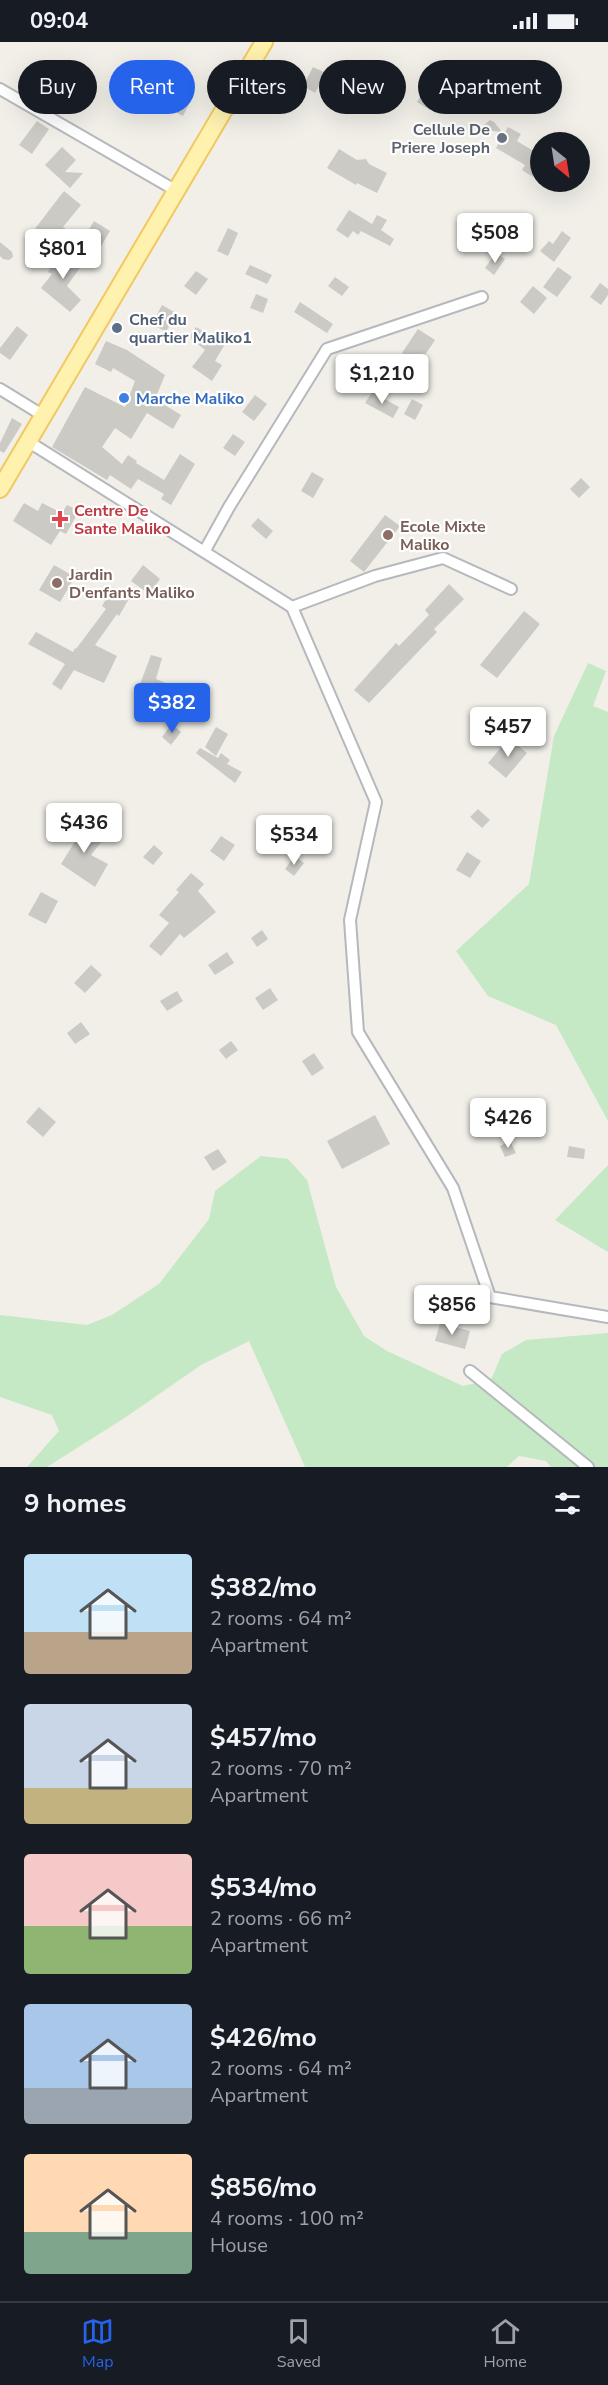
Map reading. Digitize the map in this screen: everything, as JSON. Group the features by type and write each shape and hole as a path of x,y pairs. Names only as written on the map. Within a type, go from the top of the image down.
{"main road":[{"path":"0,489 264,42"}],"street":[{"path":"0,89 175,190"},
{"path":"204,552 229,507 327,349 482,297"},
{"path":"0,389 44,416"},
{"path":"29,442 292,608 376,802 351,920 358,1032 453,1188 489,1297 608,1317"},
{"path":"292,608 375,576 443,558 511,589"},
{"path":"470,1371 588,1467"}],"green space":[{"path":"588,663 606,671 593,706 608,712 608,1121 556,1025 488,996 456,951 529,884 554,736"},
{"path":"261,1156 288,1159 307,1180 336,1287 364,1336 387,1351 463,1386 491,1380 502,1354 526,1340 608,1333 608,1467 551,1467 546,1461 519,1456 507,1467 305,1467 249,1341 201,1365 126,1417 47,1467 27,1467 59,1431 52,1415 0,1397 0,1315 87,1325 112,1315 159,1284 209,1219 215,1191"},
{"path":"608,1165 608,1252 555,1220"}],"building":[{"path":"313,67 319,70 319,86 315,93 307,88 307,78"},
{"path":"490,120 502,132 485,130 484,125"},
{"path":"37,121 49,129 32,154 19,145"},
{"path":"508,127 521,134 517,141 530,149 530,175 522,170 525,165 496,148"},
{"path":"62,147 76,160 65,172 83,173 70,188 45,165"},
{"path":"339,149 357,160 366,159 369,164 387,173 377,193 357,183 356,185 327,168"},
{"path":"64,191 81,205 63,227 67,230 56,245 34,230"},
{"path":"349,210 372,224 377,215 387,220 381,230 394,239 390,246 361,231 358,235 353,231 348,238 336,230"},
{"path":"503,217 514,229 503,238 492,225"},
{"path":"94,221 110,231 100,248 84,238"},
{"path":"228,228 238,233 228,256 217,251"},
{"path":"562,231 571,238 554,262 540,251 549,241 553,244"},
{"path":"0,242 12,252 13,257 9,260 0,256"},
{"path":"60,249 84,262 67,286 81,300 70,312 41,288 52,274 48,272"},
{"path":"496,253 505,259 494,275 485,268"},
{"path":"250,265 272,275 267,284 245,274"},
{"path":"558,267 572,277 557,297 543,287"},
{"path":"196,271 208,279 196,295 184,286"},
{"path":"335,277 349,287 342,296 328,286"},
{"path":"600,283 608,289 608,295 601,305 590,297"},
{"path":"533,286 547,298 534,314 520,302"},
{"path":"256,294 268,299 263,313 250,308"},
{"path":"300,302 333,324 327,333 294,312"},
{"path":"162,305 176,313 166,332 152,324"},
{"path":"17,326 28,335 10,360 0,353 0,348"},
{"path":"196,327 225,344 215,361 222,365 212,381 192,367 205,350 189,337"},
{"path":"418,329 435,340 419,364 402,353"},
{"path":"106,341 127,350 165,375 155,399 181,415 173,429 147,413 131,439 115,428 102,447 122,464 128,455 137,461 136,463 164,480 180,454 195,464 171,505 161,499 164,494 138,479 131,489 110,475 107,480 52,447 85,387 125,407 135,381 113,368 111,372 95,364"},
{"path":"372,392 399,407 393,418 365,403"},
{"path":"255,395 267,404 254,421 242,412"},
{"path":"412,399 423,405 415,420 404,414"},
{"path":"12,418 22,424 4,453 0,451 0,443"},
{"path":"233,434 245,442 235,456 223,448"},
{"path":"312,472 324,479 313,498 301,491"},
{"path":"581,478 590,487 579,498 570,489"},
{"path":"24,503 38,511 42,503 62,513 67,505 79,511 66,534 60,531 51,545 13,521"},
{"path":"385,515 400,526 364,572 350,561"},
{"path":"258,518 273,531 266,539 251,526"},
{"name":"Jardin D'enfants Maliko","path":"54,565 75,577 60,602 39,590"},
{"path":"143,565 160,579 149,594 131,581"},
{"path":"449,584 464,599 434,629 437,632 369,703 354,690 396,643 399,646 429,615 425,610"},
{"path":"113,587 130,597 119,616 117,614 95,645 117,656 104,683 74,670 61,690 52,684 65,664 28,644 36,632 73,652 106,609 102,606"},
{"path":"524,611 540,624 497,678 480,665"},
{"path":"151,655 162,658 156,679 173,686 169,698 139,687"},
{"path":"172,724 181,732 171,745 162,737"},
{"path":"216,727 228,734 216,756 205,747"},
{"path":"509,738 527,753 506,778 488,763"},
{"path":"200,748 218,758 221,753 230,760 227,764 242,772 235,783 196,753"},
{"path":"478,809 490,820 482,828 470,817"},
{"path":"69,819 102,841 91,855 108,864 95,887 61,864 76,840 62,831"},
{"path":"221,836 235,845 224,861 210,851"},
{"path":"154,845 163,853 153,865 143,857"},
{"path":"467,852 481,861 470,878 456,870"},
{"path":"295,856 304,863 294,876 285,869"},
{"path":"191,873 204,884 198,891 216,912 184,938 180,934 161,956 149,946 169,923 159,915 179,892 176,890"},
{"path":"41,892 58,901 46,924 28,915"},
{"path":"262,930 268,939 257,947 251,938"},
{"path":"227,952 234,963 215,975 208,965"},
{"path":"91,965 102,975 85,993 74,983"},
{"path":"270,988 278,1000 263,1010 255,998"},
{"path":"177,991 183,1001 167,1011 160,1001"},
{"path":"81,1022 90,1034 75,1044 67,1033"},
{"path":"231,1041 238,1050 226,1059 219,1050"},
{"path":"314,1053 324,1068 312,1076 302,1061"},
{"path":"482,1098 490,1109 480,1115 473,1105"},
{"path":"39,1107 56,1122 43,1137 26,1122"},
{"path":"375,1115 390,1144 342,1169 327,1141"},
{"path":"510,1141 516,1153 505,1157 500,1146"},
{"path":"569,1146 585,1149 584,1159 567,1157"},
{"path":"218,1149 227,1162 213,1171 204,1157"},
{"path":"457,1302 461,1307 453,1320 448,1309 450,1303"},
{"path":"440,1323 470,1331 465,1349 435,1341"}],"place":[{"name":"Cellule De Priere Joseph","path":"502,138"},
{"name":"Chef du quartier Maliko1","path":"117,328"},
{"name":"Marche Maliko","path":"124,398"},
{"name":"Centre De Sante Maliko","path":"60,519"},
{"name":"Ecole Mixte Maliko","path":"388,535"},
{"name":"Jardin D'enfants Maliko","path":"57,583"}]}
